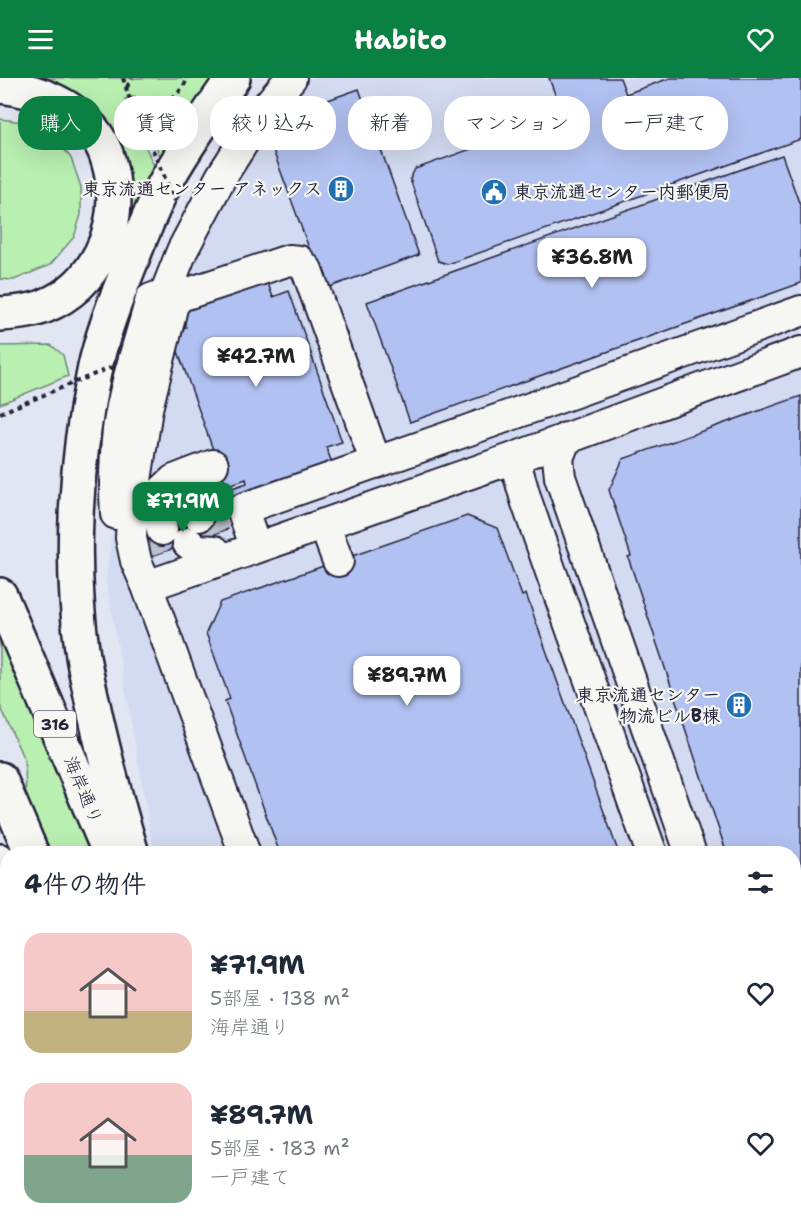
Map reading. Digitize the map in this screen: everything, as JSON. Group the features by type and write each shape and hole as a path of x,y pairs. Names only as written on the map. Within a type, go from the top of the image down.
{"main road":[{"path":"130,846 109,774 83,656 76,596 75,541 85,423 95,366 112,310 138,243 165,185 232,78"},
{"path":"0,86 22,89 44,96 67,107 87,124 102,144 110,165 114,189 114,212 109,235 100,257 67,294 45,306 20,313 0,314"},
{"name":"海岸通り","path":"0,595 107,846"},
{"path":"0,779 29,846"}],"street":[{"path":"189,530 136,561 131,538 133,500 147,409 169,299 182,251 222,177 263,111 291,78"},
{"path":"169,299 289,260 299,261 307,270 376,463"},
{"path":"256,548 242,509 801,311"},
{"path":"244,846 189,530 174,480 158,495 189,530 256,548 514,458 801,352"},
{"path":"566,438 558,458 560,477 688,846"},
{"path":"514,458 526,500 649,846"},
{"path":"480,469 500,480 526,500"},
{"path":"324,524 338,561"}],"path":[{"path":"123,78 129,97 175,201"},
{"path":"127,88 132,78"},
{"path":"175,96 181,90 187,78"},
{"path":"0,413 112,367"}],"shaded area":[{"path":"274,78 801,78 801,846 153,846 106,580 124,429 155,299 235,150 336,150 336,96 264,96"}],"green space":[{"path":"0,78 218,78 198,110 198,96 114,96 114,150 147,150 154,166 122,237 118,165 98,150 102,150 102,96 24,96"},
{"path":"0,119 18,121 18,150 65,150 71,158 81,187 81,215 74,237 50,265 14,280 0,279"},
{"path":"157,150 173,150 164,165"},
{"path":"51,345 63,355 68,376 0,404 0,346"},
{"path":"0,640 87,846 45,846 26,801 25,762 0,705"}],"building":[{"path":"549,78 620,78 626,94 670,78 801,78 801,139 448,264 438,261 410,179 415,169 468,150 590,150 590,96 556,96"},
{"name":"東京流通センター アネックス","path":"359,89 362,96 348,96 348,150 381,150 419,255 324,289 273,150 336,150 336,97"},
{"path":"782,155 801,208 801,283 410,422 367,302"},
{"path":"267,281 273,297 289,291 342,442 326,447 332,463 229,499 226,490 247,483 246,479 226,486 171,332 186,327 180,311"},
{"name":"東京流通センター 物流ビルB棟","path":"801,396 801,846 724,846 628,557 631,556 609,490 623,459"},
{"path":"221,509 228,529 146,558 139,537"},
{"path":"467,516 497,528 522,596 526,594 616,846 277,846 225,701 230,699 206,633 220,602"}],"tunnel":[{"path":"213,511 221,531"},
{"path":"183,522 188,543"},
{"path":"147,535 154,555"}],"place":[{"name":"東京流通センター アネックス","path":"341,189"},
{"name":"東京流通センター内郵便局","path":"494,192"},
{"name":"東京流通センター 物流ビルB棟","path":"739,705"}]}
